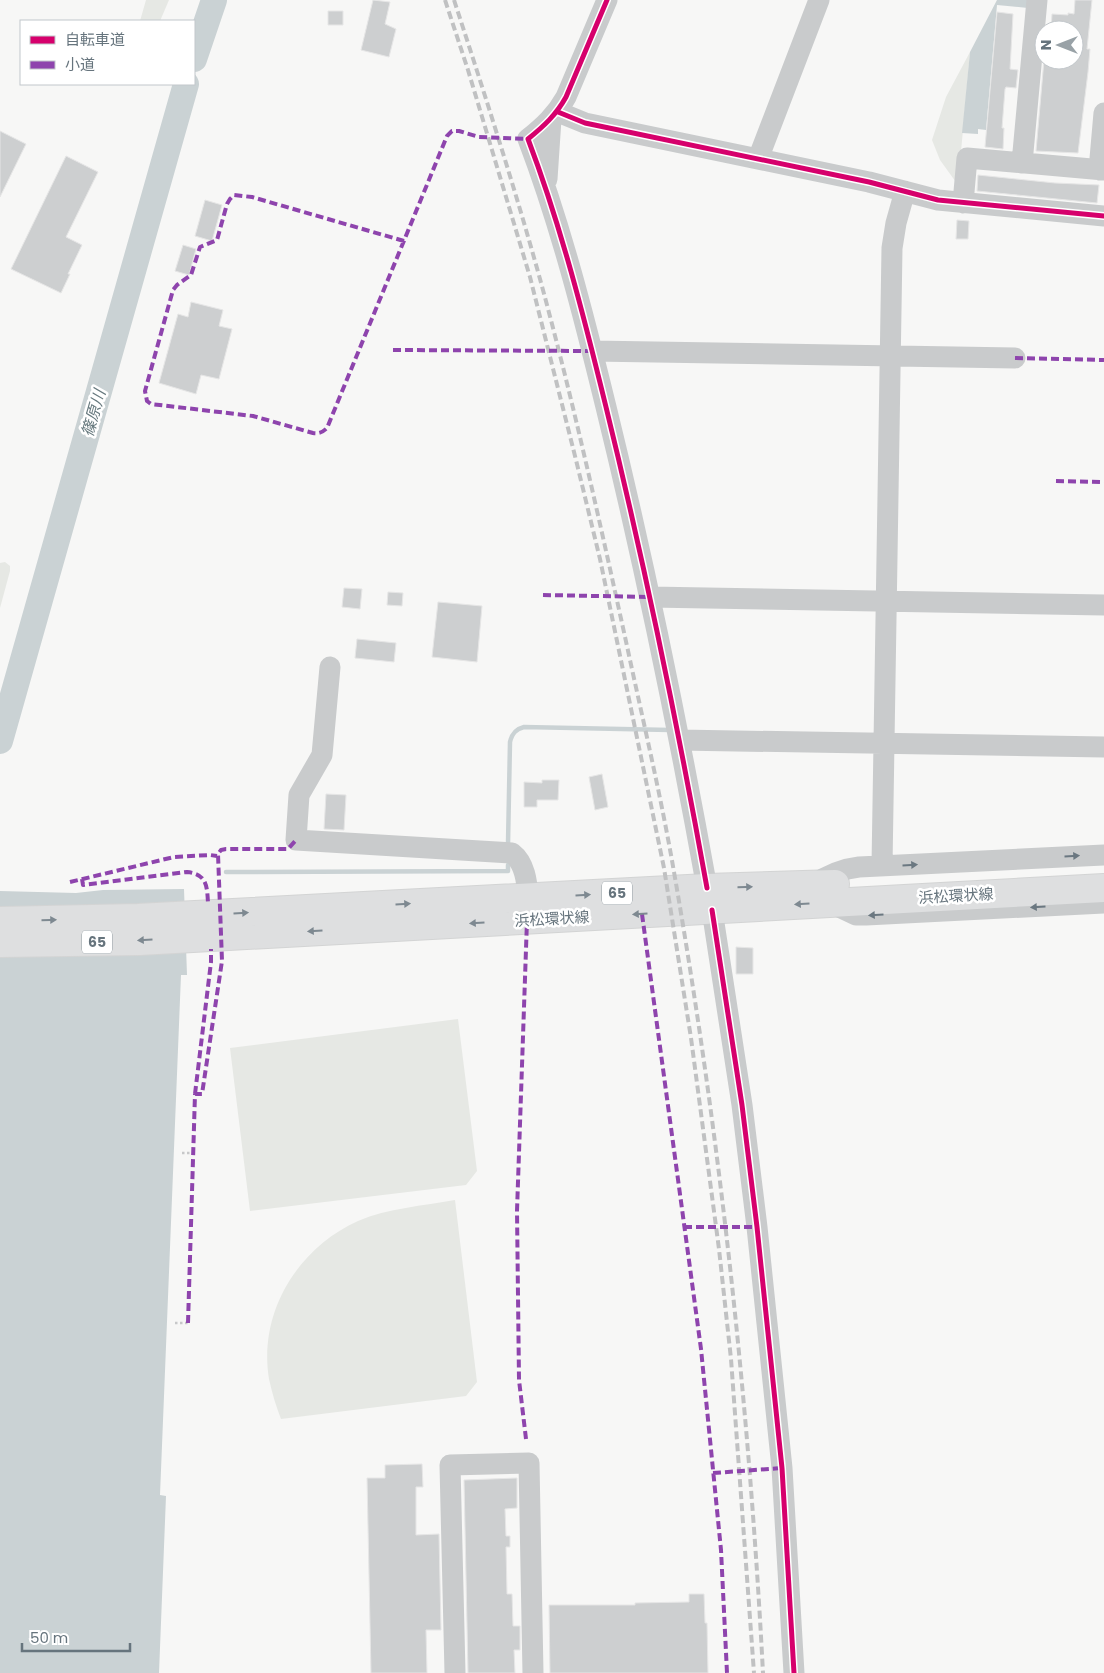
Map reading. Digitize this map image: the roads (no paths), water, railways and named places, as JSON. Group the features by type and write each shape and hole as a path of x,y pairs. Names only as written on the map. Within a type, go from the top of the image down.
{"main road":[{"name":"浜松環状線","path":"0,943 85,942 201,926 541,904 710,899 1042,882 1104,870"},
{"name":"浜松環状線","path":"1042,882 1104,888"},
{"name":"浜松環状線","path":"0,921 102,919 201,926"}],"street":[{"path":"607,0 566,97 554,116 546,186 592,351 622,474 650,597 710,899 742,1105 760,1256 782,1468 794,1673"},
{"path":"758,159 819,0"},
{"path":"1022,163 1037,0"},
{"path":"963,203 967,158 1101,170 1104,113"},
{"path":"554,116 905,191 938,200 1104,216"},
{"path":"882,866 892,248 905,191"},
{"path":"592,351 1015,358"},
{"path":"650,597 1104,605"},
{"path":"330,666 322,755 299,795 296,840 512,853 518,857 527,881 541,904"},
{"path":"678,733 883,737 1104,747"},
{"path":"1104,854 844,869 829,874 821,893 846,911 866,915 1104,903"},
{"path":"455,1673 450,1465 529,1463 533,1673"}],"waterway":[{"name":"篠原川","path":"195,56 214,0"},
{"name":"篠原川","path":"0,741 186,85"},
{"path":"508,844 510,742 517,730 524,727 670,730"},
{"path":"226,872 508,871 508,865"}],"railway":[{"path":"445,0 530,277 600,559 664,868 691,1038 719,1249 731,1359 754,1673"},
{"path":"454,0 488,104 552,324 596,508 669,844 719,1171 750,1472 763,1673"}]}
